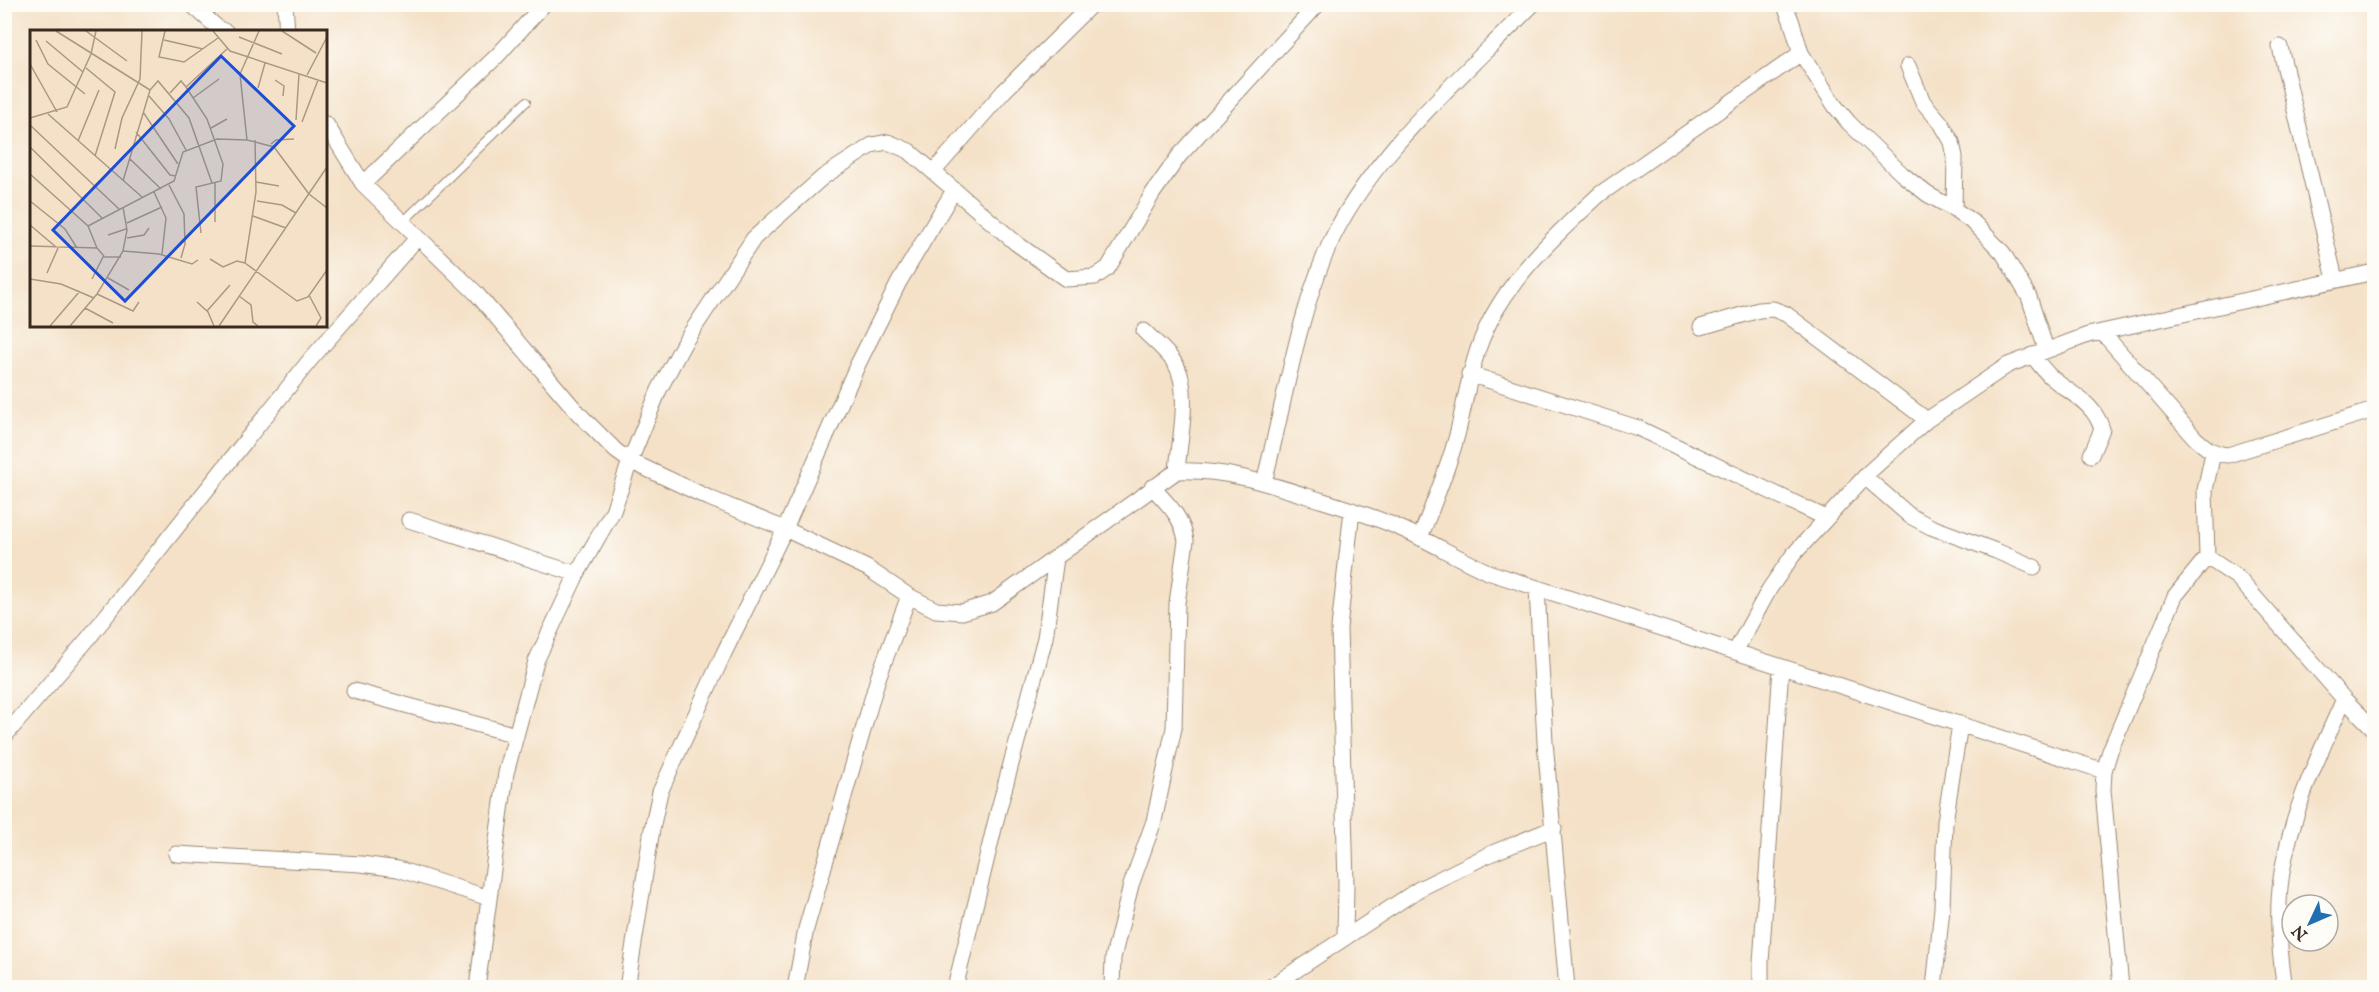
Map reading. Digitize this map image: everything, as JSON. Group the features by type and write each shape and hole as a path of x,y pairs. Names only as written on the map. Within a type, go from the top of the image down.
{"street":[{"path":"191,4 221,30"},
{"path":"285,4 287,30"},
{"path":"363,184 498,55 544,4"},
{"path":"934,171 1004,92 1092,4"},
{"path":"477,987 506,773 536,661 577,574 613,511 630,461 659,390 684,343 754,238 823,177 872,145 888,142 909,151 1016,243 1066,279 1095,277 1108,268 1152,193 1179,156 1318,4"},
{"path":"1264,482 1295,352 1315,286 1336,232 1369,180 1395,148 1439,99 1533,4"},
{"path":"1784,4 1801,53 1835,106 1849,123 1910,181 1975,224 2003,254 2029,297 2039,352 2049,375 2088,404 2099,419 2102,429 2091,454"},
{"path":"2280,47 2335,279"},
{"path":"1420,538 1445,475 1457,436 1469,374 1490,321 1504,298 1530,265 1600,194 1801,53"},
{"path":"1908,66 1923,102 1941,123 1952,142 1955,157 1954,209"},
{"path":"327,126 363,184 476,293 578,413 616,451 630,461 709,498 785,529 867,568 909,596 936,610 954,612 972,610 992,603 1177,471 1203,470 1264,482 1352,510 1420,538 1488,572 2104,771"},
{"path":"627,987 660,792 724,653 785,529 857,366 899,282 954,190"},
{"path":"4,736 87,640 310,360 418,237"},
{"path":"1735,652 1770,588 1793,555 1864,477 1926,420 2008,365 2039,352 2102,332 2374,272"},
{"path":"1701,327 1759,310 1773,309 1786,314 1926,420"},
{"path":"1144,331 1176,366 1183,386 1177,471"},
{"path":"2102,332 2195,438 2213,453 2228,455 2374,410"},
{"path":"1469,374 1638,428 1826,518"},
{"path":"2121,987 2103,790 2104,771 2122,720 2175,596 2207,557 2205,490 2213,453"},
{"path":"1864,477 1910,516 1930,527 2034,567"},
{"path":"1112,987 1113,958 1131,885 1154,821 1174,728 1178,603 1186,541 1185,531 1178,515 1152,487"},
{"path":"1345,937 1347,884 1339,628 1352,510"},
{"path":"409,520 577,574"},
{"path":"2207,557 2238,578 2344,699 2374,729"},
{"path":"955,987 1044,638 1056,558"},
{"path":"1537,588 1545,742 1567,987"},
{"path":"795,987 807,929 878,678 909,596"},
{"path":"1761,987 1781,666"},
{"path":"354,691 516,735"},
{"path":"2284,987 2280,935 2282,874 2293,823 2310,776 2344,699"},
{"path":"1934,987 1942,908 1946,822 1960,724"},
{"path":"1269,987 1419,889 1454,870 1554,828"},
{"path":"176,854 361,864 398,869 489,898"}],"lane":[{"path":"403,222 526,102"}]}
